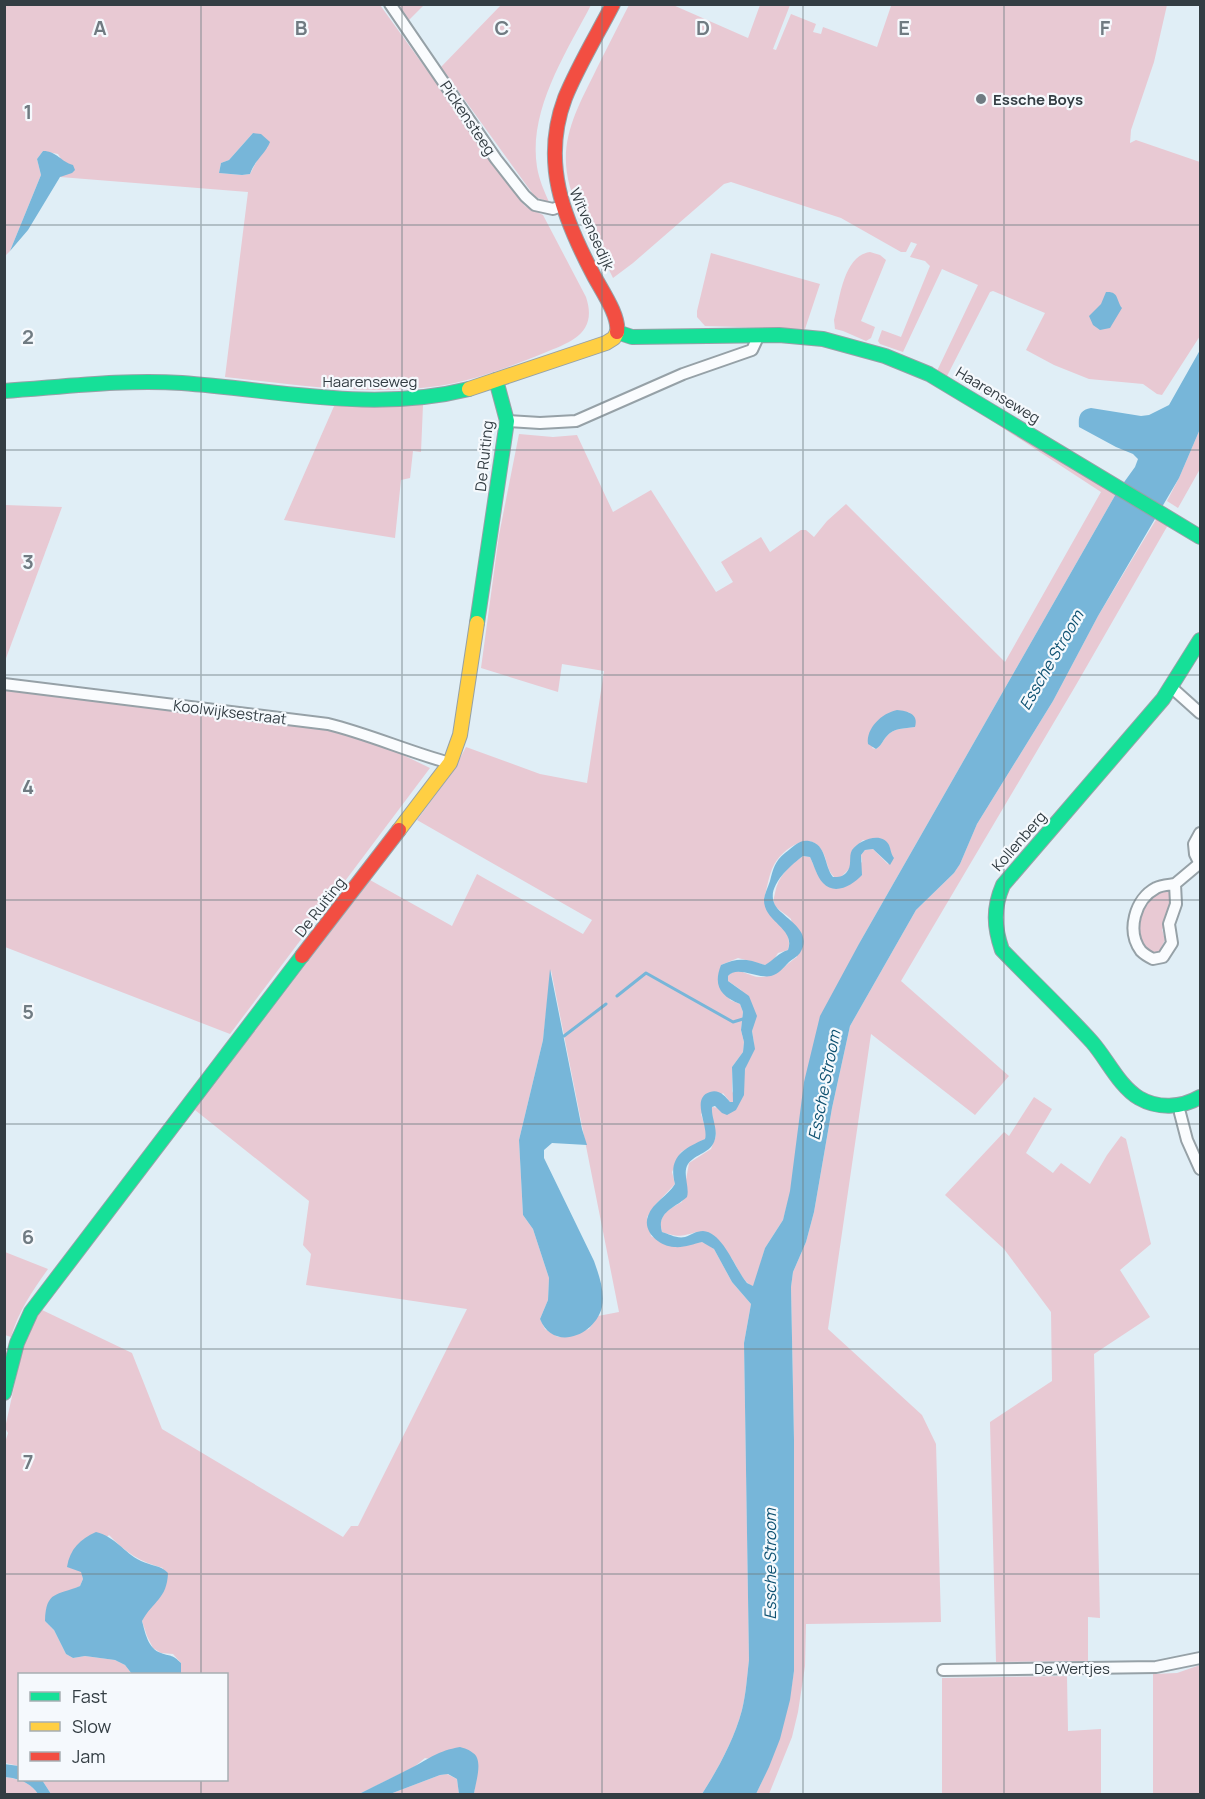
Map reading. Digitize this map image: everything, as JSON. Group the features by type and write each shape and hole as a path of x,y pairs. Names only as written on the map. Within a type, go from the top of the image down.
{"street":[{"name":"Pickensteeg","path":"390,4 496,159 525,196 536,205 553,209 561,206"},
{"name":"Witvensedijk","path":"613,4 566,99 556,128 554,167 561,206 614,314 617,332"},
{"name":"Haarenseweg","path":"4,391 166,382 338,400 385,401 432,397 496,381 606,343 614,338 617,332 632,337 801,336 870,351 903,363 956,389 1200,537"},
{"path":"507,421 563,423 585,418 683,374 753,350 759,335"},
{"name":"De Ruiting","path":"4,1394 17,1343 31,1312 450,763 460,735 507,421 496,381"},
{"name":"Kollenberg","path":"1200,640 1171,687 1003,885 996,898 993,912 996,934 1002,950 1104,1057 1123,1084 1138,1097 1152,1104 1167,1106 1188,1104 1200,1097"},
{"name":"Koolwijksestraat","path":"4,684 328,724 350,729 406,750 450,763"},
{"path":"1171,687 1200,713"},
{"path":"1175,884 1176,904 1168,924 1172,943 1163,957 1153,959 1142,951 1136,939 1134,928 1138,907 1155,888 1175,884 1200,863 1195,854 1194,844 1200,833"},
{"path":"1180,1113 1187,1140 1200,1169"},
{"name":"De Wertjes","path":"943,1670 1156,1667 1200,1658"}],"shaded area":[{"path":"4,5 380,5 525,206 543,215 586,297 589,309 585,328 564,345 465,381 439,386 359,390 225,377 248,192 60,177 73,166 63,162 58,154 43,151 37,159 41,175 10,251 5,256","holes":["253,133 268,147 262,151 250,174 219,173 221,163 229,160"]},
{"path":"396,5 424,5 408,21"},
{"path":"501,5 591,5 551,83 538,124 537,167 549,202 535,197 441,67"},
{"path":"629,5 673,5 748,38 760,5 790,5 773,49 776,50 791,14 816,24 813,32 821,34 823,27 877,47 891,6 889,5 1167,5 1154,62 1131,130 1130,143 1136,140 1200,162 1200,336 1162,395 1143,384 1089,379 1054,365 1026,350 1045,313 993,291 990,292 946,378 936,373 978,285 942,269 903,352 880,344 878,341 882,330 901,337 930,266 925,261 910,257 917,244 911,242 906,252 901,252 841,218 731,182 724,184 613,278 574,199 567,171 566,155 576,112"},
{"path":"870,252 886,260 861,321 875,327 871,338 866,341 835,329 834,320 848,270 861,255"},
{"path":"711,253 820,284 805,329 705,326 697,317 697,311"},
{"path":"335,404 423,405 421,452 413,451 410,478 401,480 395,538 284,520"},
{"path":"989,419 1016,431 1117,492 860,942 783,1220 765,1248 754,1287 745,1280 728,1254 717,1245 696,1232 676,1236 662,1232 661,1226 665,1213 682,1202 689,1163 711,1149 716,1136 712,1107 736,1110 745,1069 754,1043 753,1024 741,990 728,981 728,976 739,971 766,977 797,957 791,919 776,907 774,902 779,881 793,864 803,856 810,857 817,873 829,887 862,862 861,855 865,850 873,849 888,864 892,857 889,845 863,840 853,849 850,868 841,877 834,877 831,874 823,851 815,843 809,841 791,847 774,864 764,900 785,930 788,937 788,950 778,953 773,961 765,965 738,958 721,965 730,1000 740,1004 743,1012 741,1030 744,1042 743,1052 732,1067 732,1091 735,1097 733,1103 723,1093 701,1114 707,1133 705,1139 681,1152 672,1172 675,1184 647,1217 651,1236 668,1246 702,1242 714,1249 732,1282 751,1304 744,1343 749,1660 739,1721 725,1754 702,1794 474,1794 477,1770 425,1758 414,1767 359,1794 51,1794 43,1781 228,1781 228,1673 181,1673 181,1663 173,1654 161,1653 153,1648 142,1621 163,1568 133,1556 109,1535 76,1568 81,1571 83,1579 80,1586 74,1589 45,1621 54,1630 66,1654 73,1658 85,1656 115,1660 125,1665 131,1673 18,1673 18,1766 5,1763 4,1446 8,1433 5,1428 24,1342 40,1309 132,1353 162,1429 343,1537 351,1526 358,1526 467,1309 306,1285 311,1254 303,1245 309,1201 195,1110 370,880 452,926 477,874 583,934 592,920 417,820 452,773 466,747 540,774 587,783 604,671 562,664 558,692 481,668 499,535 519,434 553,437 577,435 613,512 651,490 716,592 733,582 721,562 761,537 770,552 801,530 806,530 814,537 827,521 846,504 1005,662 1101,492","holes":["909,712 915,727 892,732 878,748 872,748","551,970 619,1312 598,1316 589,1329 558,1337 545,1329 540,1319 548,1300 549,1278 533,1229 523,1215 519,1140 543,1040"]},
{"path":"1200,429 1200,469 1178,508 1167,501"},
{"path":"4,505 62,507 5,661"},
{"path":"1157,518 1168,525 901,981 1009,1076 975,1115 871,1034 828,1329 922,1415 936,1444 941,1622 806,1624 805,1666 792,1737 769,1794 756,1794 780,1734 794,1671 794,1440 791,1287 793,1272 806,1242 814,1212 832,1108 850,1026 916,910 954,873 960,864 977,824 1053,701 1098,616"},
{"path":"5,688 353,726 430,768 230,1034 5,947"},
{"path":"1165,890 1173,897 1165,927 1162,929 1165,940 1161,948 1162,952 1158,955 1148,949 1142,940 1139,921 1141,911 1147,902"},
{"path":"1034,1097 1052,1109 1026,1153 1053,1173 1061,1163 1090,1184 1121,1136 1126,1139 1151,1244 1120,1270 1150,1317 1094,1354 1100,1618 1088,1617 1088,1661 996,1662 990,1422 1052,1381 1051,1312 1004,1249 945,1195 1004,1132 1009,1136"},
{"path":"5,1252 48,1269 22,1310 11,1337 5,1335"},
{"path":"1200,1665 1200,1794 1153,1794 1153,1674 1177,1673"},
{"path":"1067,1676 1068,1731 1101,1729 1101,1794 942,1794 942,1678"},
{"path":"447,1774 457,1779 459,1794 390,1794 440,1775"},
{"path":"4,1777 24,1782 38,1794 5,1794"}],"water":[{"path":"253,133 261,134 270,142 250,174 219,173 221,163 229,160"},
{"path":"43,151 48,151 73,165 75,170 60,177 28,230 10,251 41,175 37,159"},
{"path":"1106,292 1115,295 1122,308 1110,328 1100,330 1093,325 1089,316 1101,304"},
{"name":"Essche Stroom","path":"1200,350 1200,429 1179,478 1098,616 1053,701 977,824 960,864 954,873 916,910 850,1026 832,1108 814,1212 806,1242 793,1272 791,1287 794,1440 794,1671 790,1700 780,1739 756,1794 702,1794 725,1754 739,1721 749,1660 744,1343 751,1304 732,1282 714,1249 702,1242 678,1247 663,1244 650,1233 647,1222 650,1211 675,1184 673,1175 675,1161 684,1151 705,1139 701,1106 704,1095 716,1091 733,1102 732,1067 743,1052 744,1042 741,1030 743,1012 740,1004 727,997 720,989 718,978 721,965 743,960 765,965 788,950 787,936 768,914 764,899 777,862 796,844 809,841 819,846 833,877 846,873 852,850 865,840 881,838 889,845 894,858 890,865 873,849 865,850 861,855 862,875 844,888 838,889 828,887 823,883 810,857 803,856 798,860 776,884 773,898 778,910 795,925 803,937 800,953 779,972 771,976 737,972 728,976 728,981 749,996 757,1016 752,1031 755,1049 745,1069 744,1095 736,1110 727,1115 715,1106 712,1107 716,1131 713,1144 688,1164 686,1168 687,1197 664,1215 661,1225 662,1232 679,1237 700,1231 710,1233 723,1244 742,1277 753,1286 765,1248 783,1220 790,1191 804,1082 820,1016 860,942 1138,459 1133,454 1079,427 1080,414 1091,408 1141,416 1149,415 1169,405"},
{"path":"897,710 909,712 914,716 915,727 892,732 876,749 868,744 870,732 876,722 886,714"},
{"path":"550,969 587,1145 552,1143 544,1150 544,1158 594,1261 603,1295 602,1307 591,1326 573,1336 563,1337 554,1335 546,1329 540,1319 548,1300 549,1278 533,1229 523,1215 519,1140 543,1040"},
{"path":"96,1532 103,1534 141,1561 159,1567 168,1573 165,1589 142,1621 153,1648 174,1657 181,1663 181,1673 131,1673 125,1665 115,1660 85,1656 73,1658 66,1654 54,1630 45,1621 46,1611 50,1599 54,1596 80,1586 83,1579 81,1572 67,1567 77,1545"},
{"path":"460,1747 472,1752 478,1761 474,1794 459,1794 457,1779 448,1774 390,1794 359,1794 440,1753"},
{"path":"4,1764 18,1766 18,1780 5,1777"},
{"path":"21,1781 43,1781 51,1794 38,1794"}],"waterway":[{"path":"617,996 646,973 733,1022 743,1019"},
{"path":"564,1036 606,1004"}],"traffic: fast":[{"path":"617,332 632,337 779,335 823,339 885,356 929,374 1200,537"},
{"path":"477,623 507,421 496,380"},
{"path":"4,391 93,384 160,382 326,398 397,399 433,396 469,389"},
{"path":"1200,640 1163,699 1003,885 996,918 1002,950 1092,1042 1125,1087 1139,1098 1154,1104 1177,1105 1200,1097"},
{"path":"4,1393 17,1343 31,1312 302,956"}],"traffic: slow":[{"path":"469,389 606,343 614,338 617,332"},
{"path":"399,830 450,763 460,735 477,623"}],"traffic: jam":[{"path":"613,4 565,98 558,122 555,167 565,210 582,253 613,310 617,332"},
{"path":"302,956 399,830"}],"place":[{"name":"Essche Boys","path":"981,99"}]}
